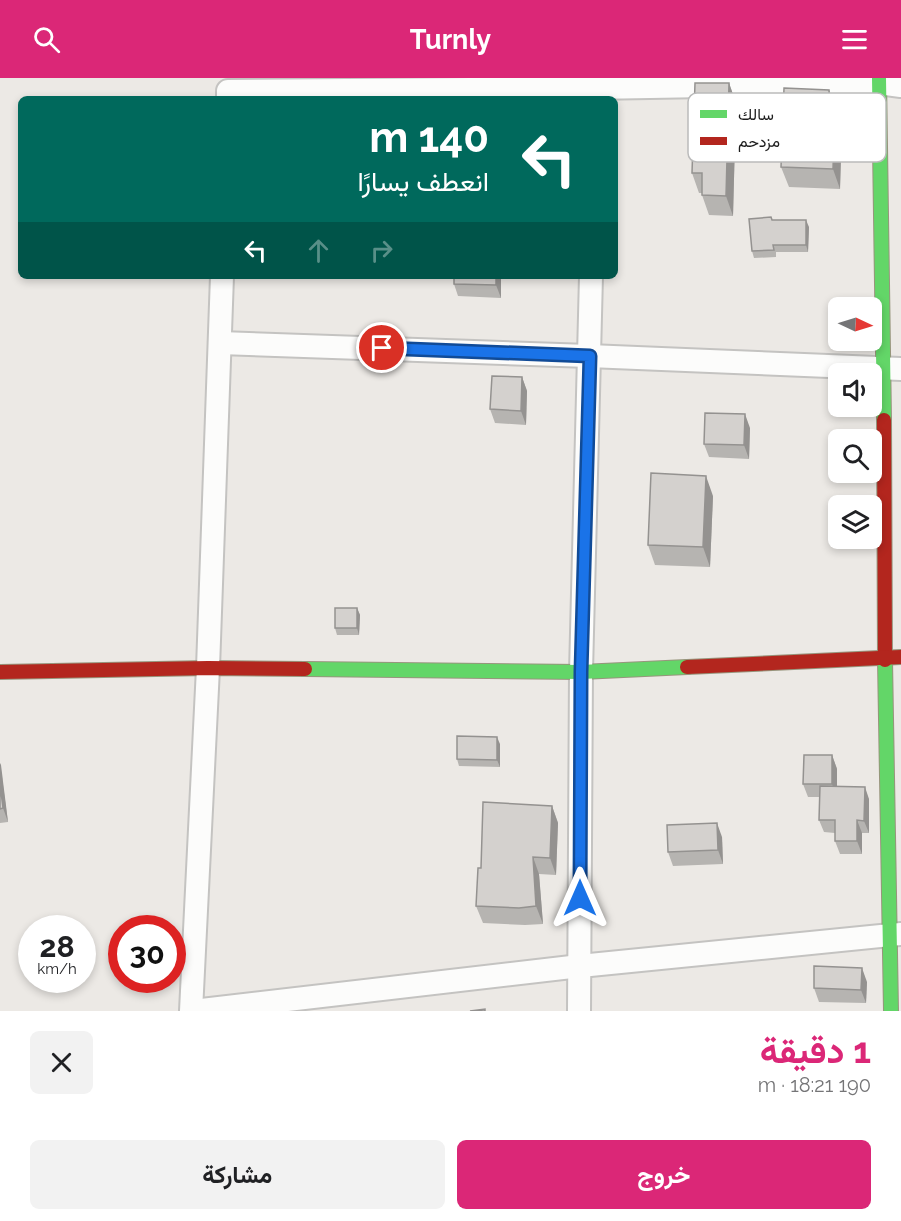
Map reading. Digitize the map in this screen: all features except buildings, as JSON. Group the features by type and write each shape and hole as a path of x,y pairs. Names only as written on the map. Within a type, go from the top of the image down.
{"street":[{"path":"228,96 228,91 594,88 886,82 892,369 885,658 896,935 891,1011"},
{"path":"222,279 208,668 192,1011 580,966 896,935"},
{"path":"579,1011 581,672 591,279"},
{"path":"220,343 892,369"},
{"path":"0,672 208,668 581,672 901,657"}],"traffic: fast":[{"path":"879,78 879,93"},
{"path":"880,162 884,420"},
{"path":"885,660 891,1011"},
{"path":"305,669 581,672 687,667"}],"traffic: jam":[{"path":"884,420 885,660"},
{"path":"687,667 901,657"},
{"path":"0,672 208,668 305,669"}],"route":[{"path":"382,348 590,356 581,672 580,898"}]}
